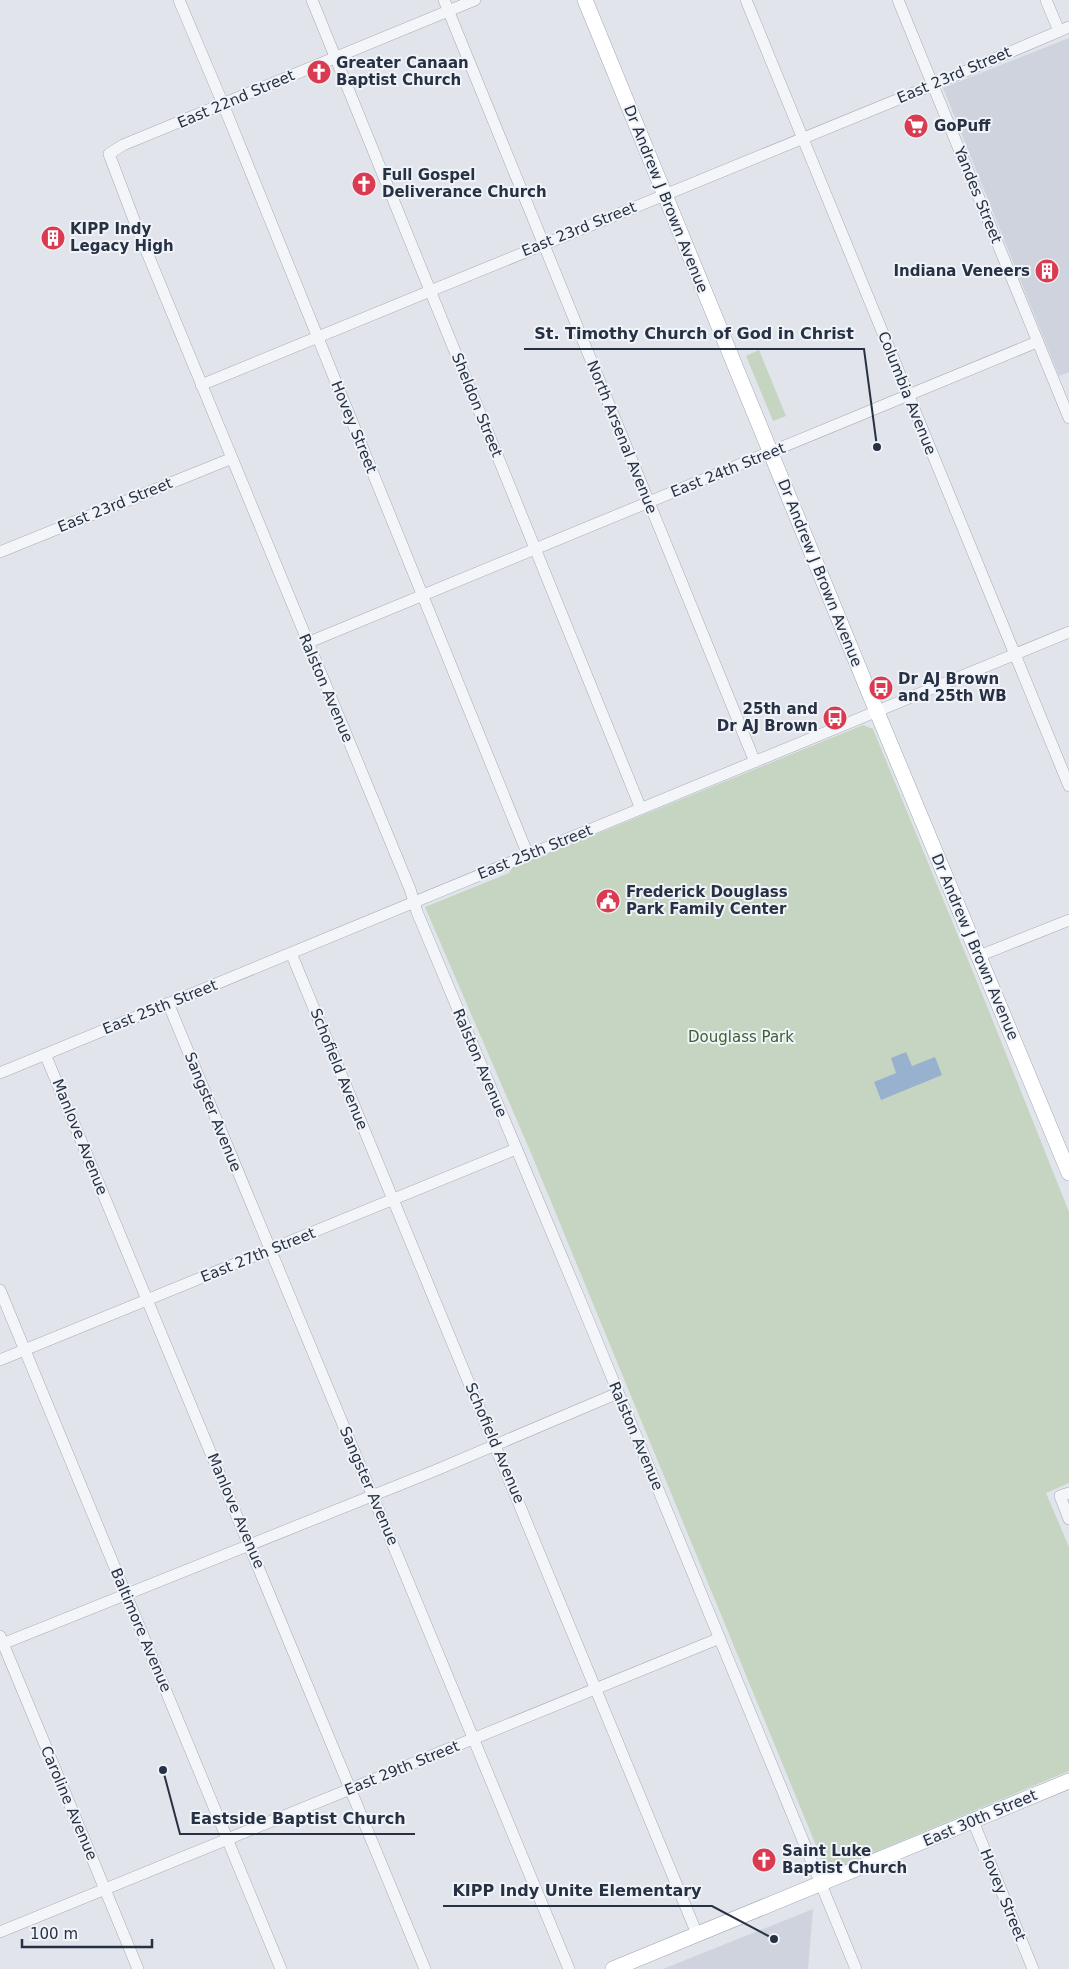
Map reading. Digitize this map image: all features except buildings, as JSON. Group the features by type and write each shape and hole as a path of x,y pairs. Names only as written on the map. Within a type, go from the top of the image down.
{"main road":[{"name":"Dr Andrew J Brown Avenue","path":"585,0 877,712 1069,1173"},
{"name":"East 30th Street","path":"613,1969 1069,1781"}],"street":[{"name":"Hovey Street","path":"179,0 528,855"},
{"name":"Sheldon Street","path":"312,0 642,809"},
{"name":"East 22nd Street","path":"109,154 123,145 336,57 446,5 475,0"},
{"name":"Columbia Avenue","path":"746,0 1069,786"},
{"name":"Yandes Street","path":"898,0 1069,418"},
{"path":"1046,0 1064,29"},
{"name":"North Arsenal Avenue","path":"446,5 755,762"},
{"name":"East 23rd Street","path":"201,385 1064,29"},
{"name":"Ralston Avenue","path":"109,154 138,233 230,458 856,1969"},
{"name":"East 24th Street","path":"307,643 1037,342"},
{"name":"East 23rd Street","path":"0,552 230,458"},
{"name":"East 25th Street","path":"0,1073 1069,632"},
{"path":"978,956 1069,920"},
{"name":"Schofield Avenue","path":"291,953 697,1934"},
{"name":"Sangster Avenue","path":"168,1003 569,1969"},
{"name":"Manlove Avenue","path":"46,1054 425,1969"},
{"name":"East 27th Street","path":"0,1360 516,1150"},
{"name":"Baltimore Avenue","path":"0,1290 281,1969"},
{"path":"1,1642 126,1594 496,1445 618,1393"},
{"path":"1064,1495 1069,1519"},
{"name":"East 29th Street","path":"0,1932 720,1638"},
{"name":"Caroline Avenue","path":"1,1642 138,1969"},
{"name":"Hovey Street","path":"973,1821 1033,1969"}],"shaded area":[{"path":"1069,38 1069,372 1059,376 943,88"},
{"path":"813,1909 808,1969 663,1969"}],"green space":[{"path":"759,350 786,416 773,421 746,356"},
{"name":"Douglass Park","path":"863,725 873,729 1069,1212 1069,1483 1046,1493 1069,1547 1069,1771 827,1872 531,1153 425,907 509,873 511,869"}],"water":[{"path":"906,1052 912,1066 935,1057 942,1075 881,1100 874,1082 896,1073 891,1058"}],"place":[{"name":"Greater Canaan Baptist Church","path":"319,72"},
{"name":"GoPuff","path":"916,126"},
{"name":"Full Gospel Deliverance Church","path":"364,184"},
{"name":"KIPP Indy Legacy High","path":"53,238"},
{"name":"Indiana Veneers","path":"1047,271"},
{"name":"St. Timothy Church of God in Christ","path":"877,447"},
{"name":"Dr AJ Brown and 25th WB","path":"881,688"},
{"name":"25th and Dr AJ Brown","path":"835,718"},
{"name":"Frederick Douglass Park Family Center","path":"608,901"},
{"name":"Eastside Baptist Church","path":"163,1770"},
{"name":"Saint Luke Baptist Church","path":"764,1860"},
{"name":"KIPP Indy Unite Elementary","path":"774,1939"}]}
